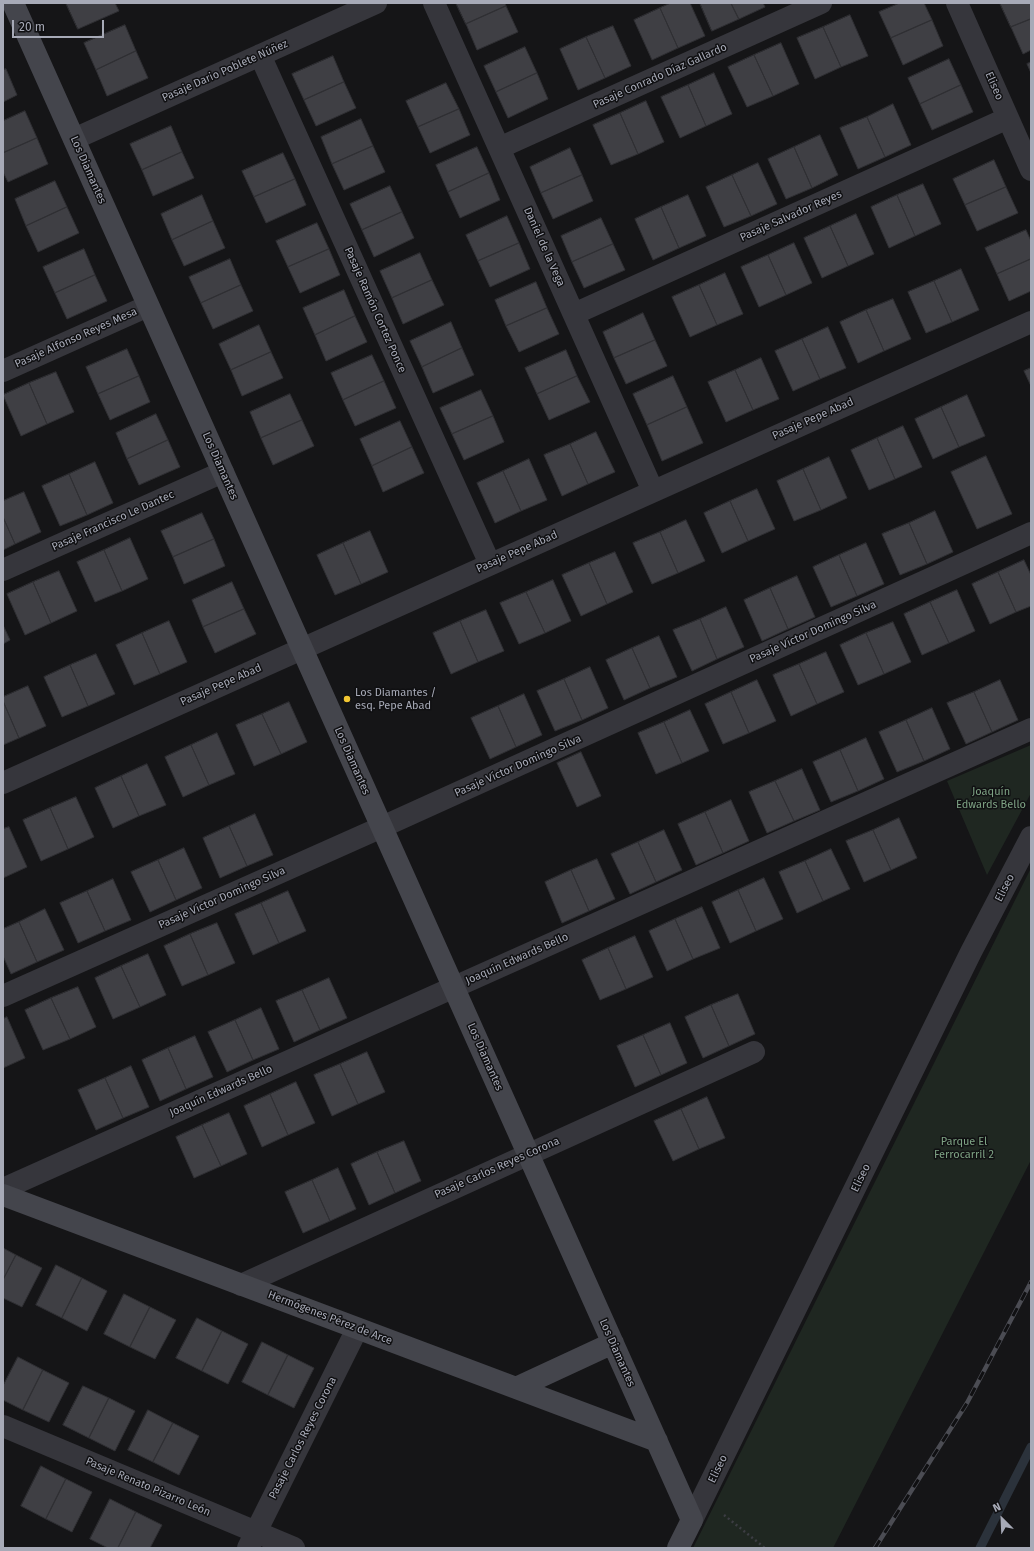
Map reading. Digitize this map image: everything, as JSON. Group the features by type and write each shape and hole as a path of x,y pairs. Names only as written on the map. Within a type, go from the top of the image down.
{"street":[{"name":"Los Diamantes","path":"13,3 692,1520"},
{"name":"Pasaje Dario Poblete Núñez","path":"74,139 376,3"},
{"name":"Daniel de la Vega","path":"434,3 653,491"},
{"name":"Pasaje Conrado Díaz Gallardo","path":"500,148 822,3"},
{"name":"Eliseo","path":"957,3 1031,170"},
{"name":"Pasaje Ramón Cortez Ponce","path":"260,55 490,564"},
{"name":"Pasaje Salvador Reyes","path":"574,314 1008,118"},
{"name":"Pasaje Alfonso Reyes Mesa","path":"3,371 148,306"},
{"name":"Pasaje Pepe Abad","path":"3,783 1031,322"},
{"name":"Pasaje Francisco Le Dantec","path":"3,570 223,472"},
{"name":"Pasaje Víctor Domingo Silva","path":"3,996 382,827 1031,533"},
{"name":"Joaquín Edwards Bello","path":"3,1189 1031,729"},
{"name":"Eliseo","path":"692,1520 964,967 1031,837"},
{"name":"Pasaje Carlos Reyes Corona","path":"241,1285 754,1052"},
{"name":"Hermógenes Pérez de Arce","path":"3,1196 657,1441"},
{"name":"Pasaje Carlos Reyes Corona","path":"252,1540 357,1329"},
{"path":"516,1388 613,1343"},
{"name":"Pasaje Renato Pizarro León","path":"3,1426 252,1540 294,1548"},
{"path":"678,1548 692,1520"}],"path":[{"path":"704,1498 766,1548"}],"green space":[{"name":"Joaquín Edwards Bello","path":"1031,745 1031,793 987,875 947,781"},
{"name":"Parque El Ferrocarril 2","path":"1031,868 1031,1160 833,1548 693,1548"}],"building":[{"path":"66,3 115,3 119,11 78,29"},
{"path":"456,3 505,3 506,6 466,24"},
{"path":"671,3 690,3 705,36 678,48 660,8"},
{"path":"700,3 731,3 739,19 712,31"},
{"path":"731,3 763,3 765,7 739,19"},
{"path":"900,3 924,3 932,20 891,38 879,12"},
{"path":"1000,3 1031,3 1031,19 1011,27"},
{"path":"506,6 518,32 477,50 466,24"},
{"path":"660,8 678,48 652,60 634,20"},
{"path":"850,15 868,56 841,67 823,27"},
{"path":"1031,19 1031,50 1023,54 1011,27"},
{"path":"932,20 943,46 903,65 891,38"},
{"path":"125,25 136,51 96,70 84,43"},
{"path":"613,26 631,66 605,78 586,37"},
{"path":"823,27 841,67 815,79 797,38"},
{"path":"586,37 605,78 578,90 560,49"},
{"path":"781,43 799,84 773,96 754,55"},
{"path":"525,47 537,73 496,92 484,66"},
{"path":"136,51 148,78 107,96 96,70"},
{"path":"754,55 773,96 747,107 728,67"},
{"path":"333,56 344,82 304,100 292,74"},
{"path":"949,59 961,85 920,104 908,78"},
{"path":"1031,62 1031,73 1027,64"},
{"path":"6,69 17,95 3,102 3,70"},
{"path":"537,73 548,99 508,118 496,92"},
{"path":"714,73 732,114 706,126 688,85"},
{"path":"344,82 356,108 316,126 304,100"},
{"path":"446,83 459,109 418,127 406,101"},
{"path":"688,85 706,126 680,138 661,97"},
{"path":"961,85 973,112 932,130 920,104"},
{"path":"646,101 664,142 638,154 620,113"},
{"path":"893,104 911,145 885,157 867,117"},
{"path":"459,109 470,135 430,153 418,127"},
{"path":"25,111 37,138 3,153 3,121"},
{"path":"620,113 638,154 611,165 593,125"},
{"path":"867,117 885,157 858,169 840,128"},
{"path":"361,119 373,146 332,164 321,137"},
{"path":"171,126 182,152 142,170 130,144"},
{"path":"820,135 838,175 812,188 794,147"},
{"path":"37,138 48,164 8,182 3,172 3,153"},
{"path":"373,146 385,172 344,190 332,164"},
{"path":"477,147 489,173 448,192 436,165"},
{"path":"794,147 812,188 786,199 768,159"},
{"path":"570,148 582,175 541,193 530,167"},
{"path":"182,152 194,178 153,196 142,170"},
{"path":"283,153 295,179 254,197 242,171"},
{"path":"994,160 1006,187 965,205 953,179"},
{"path":"758,163 777,204 751,216 732,175"},
{"path":"489,173 500,200 460,218 448,192"},
{"path":"582,175 593,201 553,219 541,193"},
{"path":"732,175 751,216 724,227 706,187"},
{"path":"295,179 306,205 266,223 254,197"},
{"path":"55,181 67,207 26,226 15,199"},
{"path":"923,184 941,224 915,236 897,195"},
{"path":"390,186 402,212 362,230 350,204"},
{"path":"1006,187 1018,213 977,231 965,205"},
{"path":"202,195 213,221 172,240 161,214"},
{"path":"688,195 706,236 679,248 661,207"},
{"path":"897,195 915,236 889,248 871,207"},
{"path":"67,207 79,233 38,252 26,226"},
{"path":"661,207 679,248 653,260 635,219"},
{"path":"402,212 414,238 374,257 362,230"},
{"path":"856,214 874,254 848,266 830,226"},
{"path":"507,216 519,243 478,261 466,235"},
{"path":"601,218 613,244 572,262 561,236"},
{"path":"213,221 225,248 184,266 172,240"},
{"path":"317,223 329,249 288,267 276,241"},
{"path":"830,226 848,266 822,278 804,238"},
{"path":"1026,230 1031,241 1031,259 997,274 985,248"},
{"path":"519,243 530,269 490,287 478,261"},
{"path":"794,243 812,283 786,295 768,255"},
{"path":"613,244 625,270 584,288 572,262"},
{"path":"84,249 95,275 55,293 43,267"},
{"path":"329,249 340,275 300,293 288,267"},
{"path":"420,253 432,280 392,298 380,271"},
{"path":"768,255 786,295 759,307 741,267"},
{"path":"230,259 241,285 201,303 189,277"},
{"path":"1031,259 1031,291 1009,301 997,274"},
{"path":"961,269 979,310 952,322 934,281"},
{"path":"725,273 743,314 717,325 699,285"},
{"path":"95,275 107,301 67,319 55,293"},
{"path":"432,280 444,305 403,324 392,298"},
{"path":"934,281 952,322 926,333 908,292"},
{"path":"536,282 547,308 506,326 495,300"},
{"path":"241,285 253,311 213,329 201,303"},
{"path":"699,285 717,325 690,337 672,297"},
{"path":"344,290 355,316 315,335 303,308"},
{"path":"893,299 911,339 884,351 866,310"},
{"path":"547,308 559,334 519,352 506,326"},
{"path":"866,310 884,351 858,363 840,322"},
{"path":"643,313 655,340 614,358 603,332"},
{"path":"355,316 367,342 326,361 315,335"},
{"path":"451,322 462,348 422,367 410,341"},
{"path":"259,325 271,352 231,370 219,344"},
{"path":"828,327 846,368 820,379 802,339"},
{"path":"802,339 820,379 793,391 775,351"},
{"path":"655,340 667,366 626,384 614,358"},
{"path":"462,348 474,375 433,393 422,367"},
{"path":"127,349 139,376 98,394 86,367"},
{"path":"566,350 577,376 537,394 525,368"},
{"path":"271,352 283,378 242,396 231,370"},
{"path":"372,355 384,381 343,400 331,373"},
{"path":"761,358 779,399 753,410 735,370"},
{"path":"1031,368 1031,386 1024,371"},
{"path":"735,370 753,410 726,422 708,382"},
{"path":"56,372 74,412 47,424 29,383"},
{"path":"139,376 150,402 110,420 98,394"},
{"path":"577,376 590,402 549,420 537,394"},
{"path":"673,376 687,407 647,425 633,394"},
{"path":"384,381 396,408 355,426 343,400"},
{"path":"29,383 47,424 21,436 3,395"},
{"path":"481,390 493,416 452,434 440,408"},
{"path":"290,394 302,420 261,438 250,412"},
{"path":"967,395 985,436 959,447 941,407"},
{"path":"687,407 703,443 662,461 647,425"},
{"path":"941,407 959,447 933,459 915,419"},
{"path":"156,414 168,440 127,459 116,433"},
{"path":"493,416 504,442 464,460 452,434"},
{"path":"302,420 314,446 273,465 261,438"},
{"path":"400,421 412,447 372,466 360,439"},
{"path":"903,426 922,467 895,479 877,438"},
{"path":"596,432 615,472 588,484 570,444"},
{"path":"877,438 895,479 869,490 851,450"},
{"path":"168,440 180,467 139,485 127,459"},
{"path":"570,444 588,484 562,496 544,455"},
{"path":"412,447 424,473 383,492 372,466"},
{"path":"986,456 1012,514 977,529 951,472"},
{"path":"829,457 847,498 821,510 803,469"},
{"path":"529,459 547,500 521,511 503,471"},
{"path":"95,462 113,503 87,515 69,474"},
{"path":"803,469 821,510 794,521 777,481"},
{"path":"503,471 521,511 495,523 477,483"},
{"path":"69,474 87,515 60,526 42,486"},
{"path":"757,489 775,529 748,541 730,501"},
{"path":"24,492 41,532 15,544 3,517 3,501"},
{"path":"730,501 748,541 722,553 704,513"},
{"path":"935,511 953,552 927,564 909,523"},
{"path":"202,513 214,539 173,557 161,531"},
{"path":"3,517 15,544 3,550"},
{"path":"686,520 705,561 678,573 660,532"},
{"path":"909,523 927,564 900,575 882,534"},
{"path":"370,531 388,572 361,584 343,543"},
{"path":"660,532 678,573 652,584 633,543"},
{"path":"130,538 148,579 122,591 104,550"},
{"path":"214,539 225,566 184,584 173,557"},
{"path":"343,543 361,584 335,595 317,555"},
{"path":"866,543 884,584 857,596 839,555"},
{"path":"104,550 122,591 95,602 77,562"},
{"path":"615,552 633,592 607,604 589,563"},
{"path":"839,555 857,596 831,607 813,567"},
{"path":"1024,560 1031,575 1031,606 1016,612 998,572"},
{"path":"589,563 607,604 581,616 562,575"},
{"path":"59,571 77,611 51,623 33,582"},
{"path":"998,572 1016,612 990,624 972,584"},
{"path":"797,576 815,617 788,629 770,588"},
{"path":"553,580 571,621 545,633 526,592"},
{"path":"33,582 51,623 25,635 7,594"},
{"path":"232,582 244,609 203,627 192,600"},
{"path":"770,588 788,629 762,641 744,600"},
{"path":"957,590 975,631 949,643 930,602"},
{"path":"526,592 545,633 519,644 500,603"},
{"path":"930,602 949,643 922,655 904,614"},
{"path":"726,607 744,647 717,659 700,619"},
{"path":"244,609 256,634 215,653 203,627"},
{"path":"486,610 504,651 478,662 460,621"},
{"path":"700,619 717,659 692,671 673,630"},
{"path":"169,621 187,662 160,674 142,633"},
{"path":"460,621 478,662 451,674 433,633"},
{"path":"893,622 911,662 884,674 866,633"},
{"path":"3,625 10,640 3,644"},
{"path":"142,633 160,674 134,685 116,645"},
{"path":"866,633 884,674 858,685 840,645"},
{"path":"659,636 677,677 650,688 632,648"},
{"path":"632,648 650,688 624,700 606,660"},
{"path":"826,652 844,692 817,704 799,664"},
{"path":"96,654 115,694 88,706 70,665"},
{"path":"799,664 817,704 791,716 773,675"},
{"path":"70,665 88,706 62,717 44,677"},
{"path":"590,667 608,708 582,720 564,679"},
{"path":"564,679 582,720 555,731 537,691"},
{"path":"757,680 776,721 749,733 731,692"},
{"path":"1000,680 1018,720 992,732 974,692"},
{"path":"28,686 46,726 19,738 3,701 3,697"},
{"path":"731,692 749,733 723,744 705,704"},
{"path":"974,692 992,732 966,744 947,703"},
{"path":"524,694 542,735 516,747 498,706"},
{"path":"3,701 19,738 3,745"},
{"path":"289,702 307,742 281,754 262,714"},
{"path":"498,706 516,747 490,759 471,718"},
{"path":"932,708 950,749 924,761 906,720"},
{"path":"690,710 709,751 682,763 664,722"},
{"path":"262,714 281,754 254,766 236,725"},
{"path":"906,720 924,761 897,772 879,732"},
{"path":"664,722 682,763 656,774 638,733"},
{"path":"217,733 235,774 209,785 191,745"},
{"path":"866,738 884,779 858,791 840,750"},
{"path":"191,745 209,785 183,797 165,757"},
{"path":"840,750 858,791 831,802 813,762"},
{"path":"581,752 601,796 577,807 557,763"},
{"path":"147,764 166,805 139,816 121,776"},
{"path":"802,769 820,810 794,821 775,781"},
{"path":"121,776 139,816 113,828 95,788"},
{"path":"775,781 794,821 767,833 749,792"},
{"path":"76,797 94,837 68,849 50,808"},
{"path":"731,800 749,841 723,853 705,812"},
{"path":"50,808 68,849 41,861 23,820"},
{"path":"705,812 723,853 696,865 678,824"},
{"path":"255,814 273,855 247,866 229,826"},
{"path":"899,818 917,858 891,870 873,830"},
{"path":"229,826 247,866 220,878 203,838"},
{"path":"9,827 27,867 3,878 3,829"},
{"path":"664,830 682,870 656,882 638,842"},
{"path":"873,830 891,870 864,882 846,841"},
{"path":"638,842 656,882 630,894 611,854"},
{"path":"184,848 202,888 176,900 158,860"},
{"path":"831,849 850,889 823,901 805,861"},
{"path":"597,859 615,899 589,911 571,870"},
{"path":"158,860 176,900 150,912 131,872"},
{"path":"805,861 823,901 797,913 779,872"},
{"path":"571,870 589,911 562,923 545,882"},
{"path":"764,878 783,919 756,931 738,890"},
{"path":"113,879 131,920 105,931 87,891"},
{"path":"738,890 756,931 730,943 712,902"},
{"path":"87,891 105,931 78,943 60,903"},
{"path":"288,891 306,931 279,943 261,903"},
{"path":"261,903 279,943 253,955 235,914"},
{"path":"702,907 720,948 693,959 675,919"},
{"path":"45,909 64,950 37,962 19,922"},
{"path":"675,919 693,959 667,971 649,931"},
{"path":"19,922 37,962 11,974 3,956 3,929"},
{"path":"217,923 235,963 208,975 190,934"},
{"path":"190,934 208,975 182,986 164,946"},
{"path":"635,936 653,977 626,989 608,948"},
{"path":"608,948 626,989 600,1000 582,960"},
{"path":"148,954 166,995 140,1007 121,966"},
{"path":"121,966 140,1007 113,1019 95,978"},
{"path":"329,978 347,1018 320,1030 302,990"},
{"path":"78,987 96,1027 70,1039 51,998"},
{"path":"302,990 320,1030 294,1042 276,1001"},
{"path":"738,994 755,1034 729,1046 711,1005"},
{"path":"51,998 70,1039 43,1050 25,1010"},
{"path":"711,1005 729,1046 703,1058 685,1017"},
{"path":"261,1008 279,1049 253,1060 235,1020"},
{"path":"7,1017 25,1058 3,1068 3,1019"},
{"path":"235,1020 253,1060 227,1072 208,1032"},
{"path":"670,1023 687,1063 661,1075 643,1035"},
{"path":"643,1035 661,1075 635,1087 617,1046"},
{"path":"195,1036 213,1077 186,1089 168,1048"},
{"path":"168,1048 186,1089 160,1101 142,1060"},
{"path":"367,1052 385,1092 358,1104 340,1064"},
{"path":"340,1064 358,1104 332,1116 314,1075"},
{"path":"131,1066 149,1107 123,1118 105,1078"},
{"path":"105,1078 123,1118 96,1130 78,1090"},
{"path":"296,1082 315,1123 288,1135 270,1094"},
{"path":"270,1094 288,1135 262,1147 244,1106"},
{"path":"707,1097 725,1138 699,1149 681,1109"},
{"path":"681,1109 699,1149 673,1161 654,1121"},
{"path":"229,1113 247,1154 221,1166 202,1125"},
{"path":"202,1125 221,1166 194,1178 176,1137"},
{"path":"404,1141 421,1181 395,1193 377,1152"},
{"path":"377,1152 395,1193 369,1205 351,1164"},
{"path":"338,1168 356,1209 330,1221 312,1180"},
{"path":"312,1180 330,1221 303,1233 285,1192"},
{"path":"3,1248 16,1255 3,1280"},
{"path":"16,1255 42,1268 22,1307 3,1298 3,1280"},
{"path":"56,1265 82,1278 62,1318 36,1305"},
{"path":"82,1278 107,1291 87,1331 62,1318"},
{"path":"124,1294 150,1307 130,1347 104,1334"},
{"path":"150,1307 176,1320 155,1359 130,1347"},
{"path":"197,1318 222,1331 202,1371 176,1358"},
{"path":"222,1331 248,1344 228,1384 202,1371"},
{"path":"262,1342 288,1355 268,1395 242,1382"},
{"path":"288,1355 314,1368 294,1408 268,1395"},
{"path":"18,1357 43,1370 23,1410 3,1400 3,1386"},
{"path":"43,1370 69,1383 49,1422 23,1410"},
{"path":"83,1386 109,1398 89,1438 63,1425"},
{"path":"109,1398 135,1411 115,1451 89,1438"},
{"path":"148,1410 173,1423 153,1462 128,1450"},
{"path":"173,1423 199,1436 179,1475 153,1462"},
{"path":"41,1466 66,1479 46,1519 21,1506"},
{"path":"66,1479 92,1492 72,1532 46,1519"},
{"path":"110,1499 136,1512 118,1548 108,1548 90,1539"},
{"path":"136,1512 162,1525 150,1548 118,1548"}],"waterway":[{"path":"980,1548 1031,1447"}],"railway":[{"path":"875,1548 967,1403 1031,1282"}],"place":[{"name":"Los Diamantes / esq. Pepe Abad","path":"347,699"}]}
